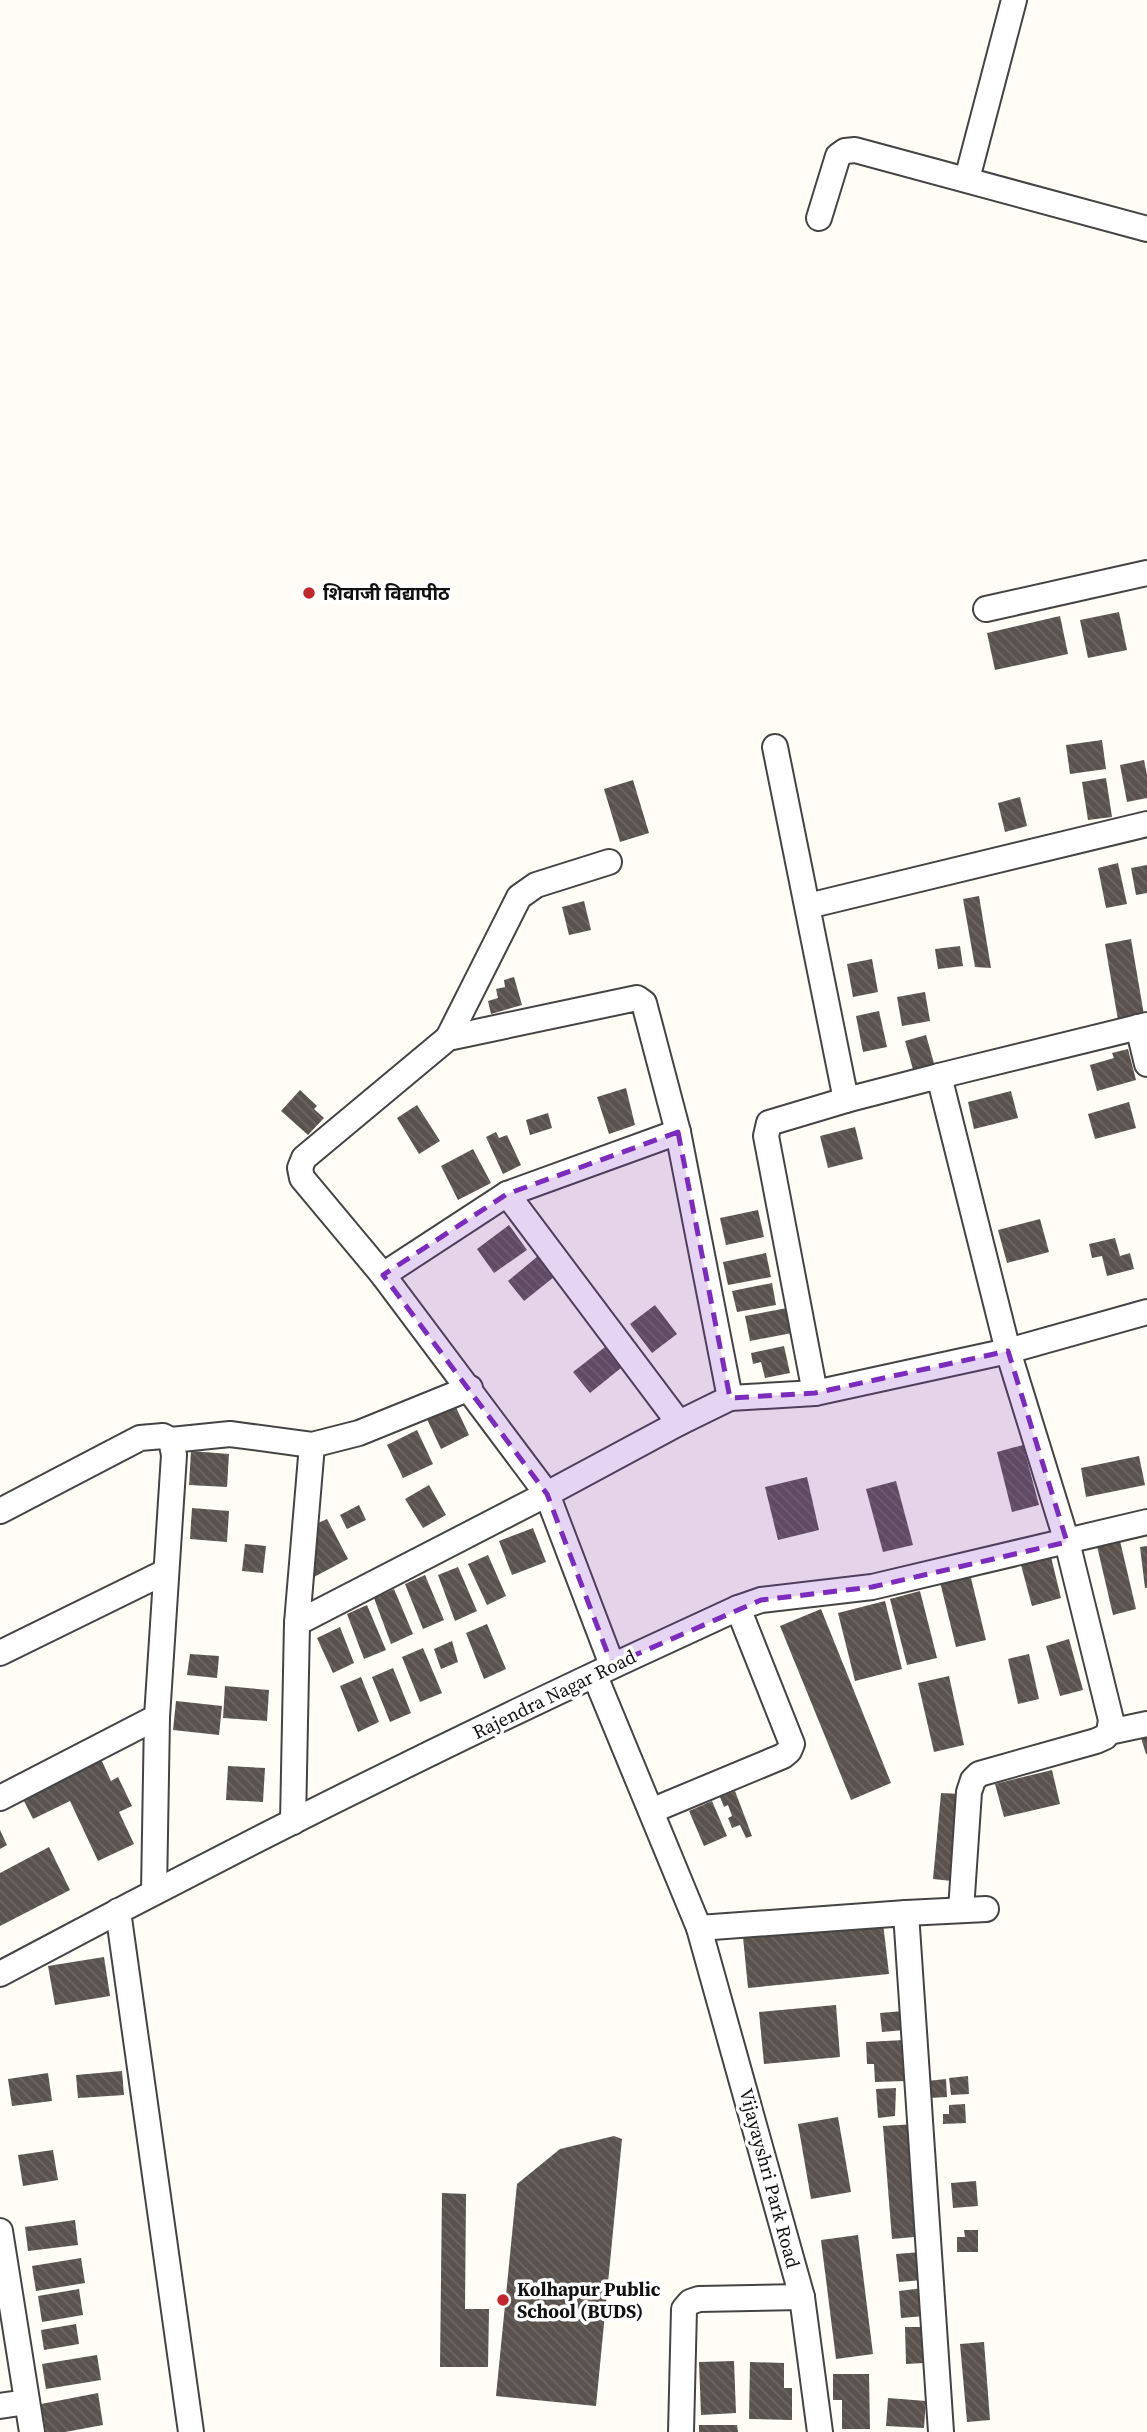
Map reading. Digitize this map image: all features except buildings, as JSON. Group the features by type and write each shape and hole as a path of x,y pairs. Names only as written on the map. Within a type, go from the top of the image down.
{"street":[{"path":"967,179 1014,0"},
{"path":"819,218 838,156 845,151 855,150 1147,229"},
{"path":"986,609 1147,573"},
{"path":"775,747 846,1100"},
{"path":"808,906 1147,824"},
{"path":"448,1038 519,897 536,885 608,862"},
{"path":"448,1038 637,998 645,1003 678,1132 730,1398"},
{"path":"815,1394 766,1136 769,1123 846,1100 1143,1026 1147,1064"},
{"name":"Vijayayshri Park Road","path":"448,1038 304,1158 300,1168 302,1178 383,1275 547,1494 651,1811 699,1928 802,2297 820,2432"},
{"path":"939,1076 1008,1351 1067,1542 1111,1720 1109,1732 1096,1741 979,1774 973,1780 969,1792 961,1910"},
{"path":"383,1275 507,1194 678,1132"},
{"path":"507,1194 679,1423"},
{"path":"297,1623 730,1398 815,1394 1008,1351 1147,1312"},
{"path":"0,1511 140,1438 163,1436 171,1440 230,1434 312,1444 359,1433 470,1388"},
{"path":"155,1892 157,1717 174,1455 171,1440"},
{"path":"293,1822 297,1623 312,1444"},
{"name":"Rajendra Nagar Road","path":"0,1974 155,1892 421,1758 738,1608 761,1600 872,1587 1147,1522"},
{"path":"0,1653 165,1572"},
{"path":"651,1811 783,1756 789,1751 792,1744 738,1608"},
{"path":"0,1798 157,1717"},
{"path":"1109,1732 1147,1724"},
{"path":"699,1928 986,1909"},
{"path":"118,1911 191,2432"},
{"path":"906,1913 942,2432"},
{"path":"0,2231 32,2432"},
{"path":"681,2432 684,2309 690,2302 802,2297"},
{"path":"0,2406 27,2402"}],"highlighted area":[{"path":"678,1132 730,1398 815,1393 1008,1351 1067,1542 872,1587 761,1600 612,1665 547,1494 383,1275 507,1194"}],"place":[{"name":"शिवाजी विद्यापीठ","path":"309,593"},
{"name":"Kolhapur Public School (BUDS)","path":"503,2300"}]}
